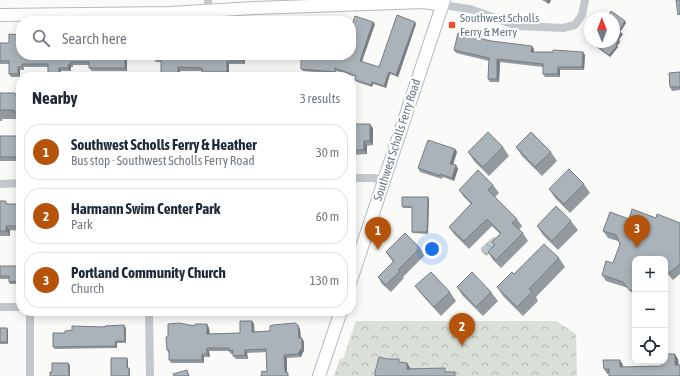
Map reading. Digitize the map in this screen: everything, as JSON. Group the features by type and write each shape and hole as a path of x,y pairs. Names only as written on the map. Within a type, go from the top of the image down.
{"street":[{"path":"0,15 133,14 208,5 255,8 443,2 470,9 518,26 563,28 575,24 582,15 585,0"},
{"name":"Southwest Scholls Ferry Road","path":"356,265 443,2"},
{"path":"356,178 373,178 384,180"},
{"path":"0,184 16,183"},
{"path":"0,307 16,307"},
{"path":"30,316 30,376"},
{"path":"149,316 150,376"},
{"path":"319,376 339,316"}],"green space":[{"path":"356,321 556,321 576,334 577,376 334,376 340,358 343,359"}],"water":[{"path":"495,237 499,244 486,256 481,251 481,248"}],"building":[{"path":"676,0 680,0 680,14 678,15"},
{"path":"397,15 415,22 396,75 389,72 384,86 372,82 371,85 356,80 356,72 346,72 335,68 335,72 301,69 301,60 356,60 356,16 373,22 360,61 379,67"},
{"path":"620,17 625,21 620,29"},
{"path":"458,33 491,41 532,46 531,52 553,52 553,50 583,52 582,67 558,67 558,74 543,74 543,64 497,59 497,79 488,79 489,58 454,50"},
{"path":"9,34 16,35 16,60 125,60 125,68 89,68 89,62 71,62 68,68 59,68 59,72 48,72 48,64 22,64 22,67 18,67 18,72 16,72 16,74 9,74 9,61 0,61 0,43 9,43"},
{"path":"599,48 615,48 609,55"},
{"path":"161,60 243,60 227,61 227,72 202,72 202,68 178,67 178,72 161,72"},
{"path":"680,72 680,87 670,87 669,73"},
{"path":"0,93 15,93 16,112 14,112 14,110 0,110"},
{"path":"356,124 370,124 370,141 364,141 364,150 356,150"},
{"path":"488,132 503,147 483,167 468,152"},
{"path":"531,132 551,152 535,167 516,147"},
{"path":"0,136 16,136 16,157 0,157"},
{"path":"428,140 455,149 450,164 456,165 452,178 440,174 440,176 418,168"},
{"path":"569,169 584,184 564,204 549,189"},
{"path":"478,170 493,185 488,190 517,219 512,223 523,233 496,260 488,252 495,245 492,242 501,233 487,219 464,241 449,227 472,203 459,190"},
{"path":"402,197 428,197 427,232 412,232 412,207 402,206"},
{"path":"0,201 6,201 6,204 16,204 16,226 6,226 6,231 0,231"},
{"path":"556,206 571,221 552,241 537,226"},
{"path":"632,209 656,218 657,214 680,223 680,264 668,274 668,256 632,256 632,289 630,291 623,282 602,275 606,261 613,263 620,244 616,235 603,231 610,212 629,219"},
{"path":"405,233 420,248 398,270 400,271 386,285 378,277 394,261 386,252"},
{"path":"544,244 559,258 529,289 532,292 517,307 497,287 512,272 514,274"},
{"path":"0,266 16,266 16,281 9,282 9,276 0,276"},
{"path":"431,272 450,292 434,307 415,286"},
{"path":"472,272 491,292 476,307 457,287"},
{"path":"240,321 252,321 252,332 270,331 270,326 273,325 295,323 298,325 299,338 302,338 302,349 298,354 284,355 285,372 288,373 288,376 261,376 262,371 267,372 266,349 245,350 245,355 233,356 233,350 229,351 229,348 207,348 207,354 202,354 202,360 169,360 169,350 167,350 166,337 168,337 168,324 179,323 195,326 195,324 207,324 207,334 240,333"},
{"path":"124,325 125,341 116,341 115,346 53,347 53,333 65,333 65,331 72,330 72,326 105,327"},
{"path":"0,328 7,328 7,342 0,342"},
{"path":"668,354 675,354 675,365 680,365 680,376 609,376 609,369 604,369 603,360 620,360 620,367 662,366 662,364 668,364"},
{"path":"379,357 399,359 399,362 407,363 407,369 445,368 445,372 455,372 455,376 375,376"},
{"path":"111,358 127,358 129,376 111,376"},
{"path":"52,363 68,363 69,376 50,376 50,372 52,372"},
{"path":"187,370 189,376 174,376 173,374"}],"place":[{"name":"Southwest Scholls Ferry & Merry","path":"452,25"},
{"name":"Portland Community Church","path":"637,248"},
{"name":"Southwest Scholls Ferry & Heather","path":"378,250"},
{"name":"Harmann Swim Center Park","path":"462,346"}]}
